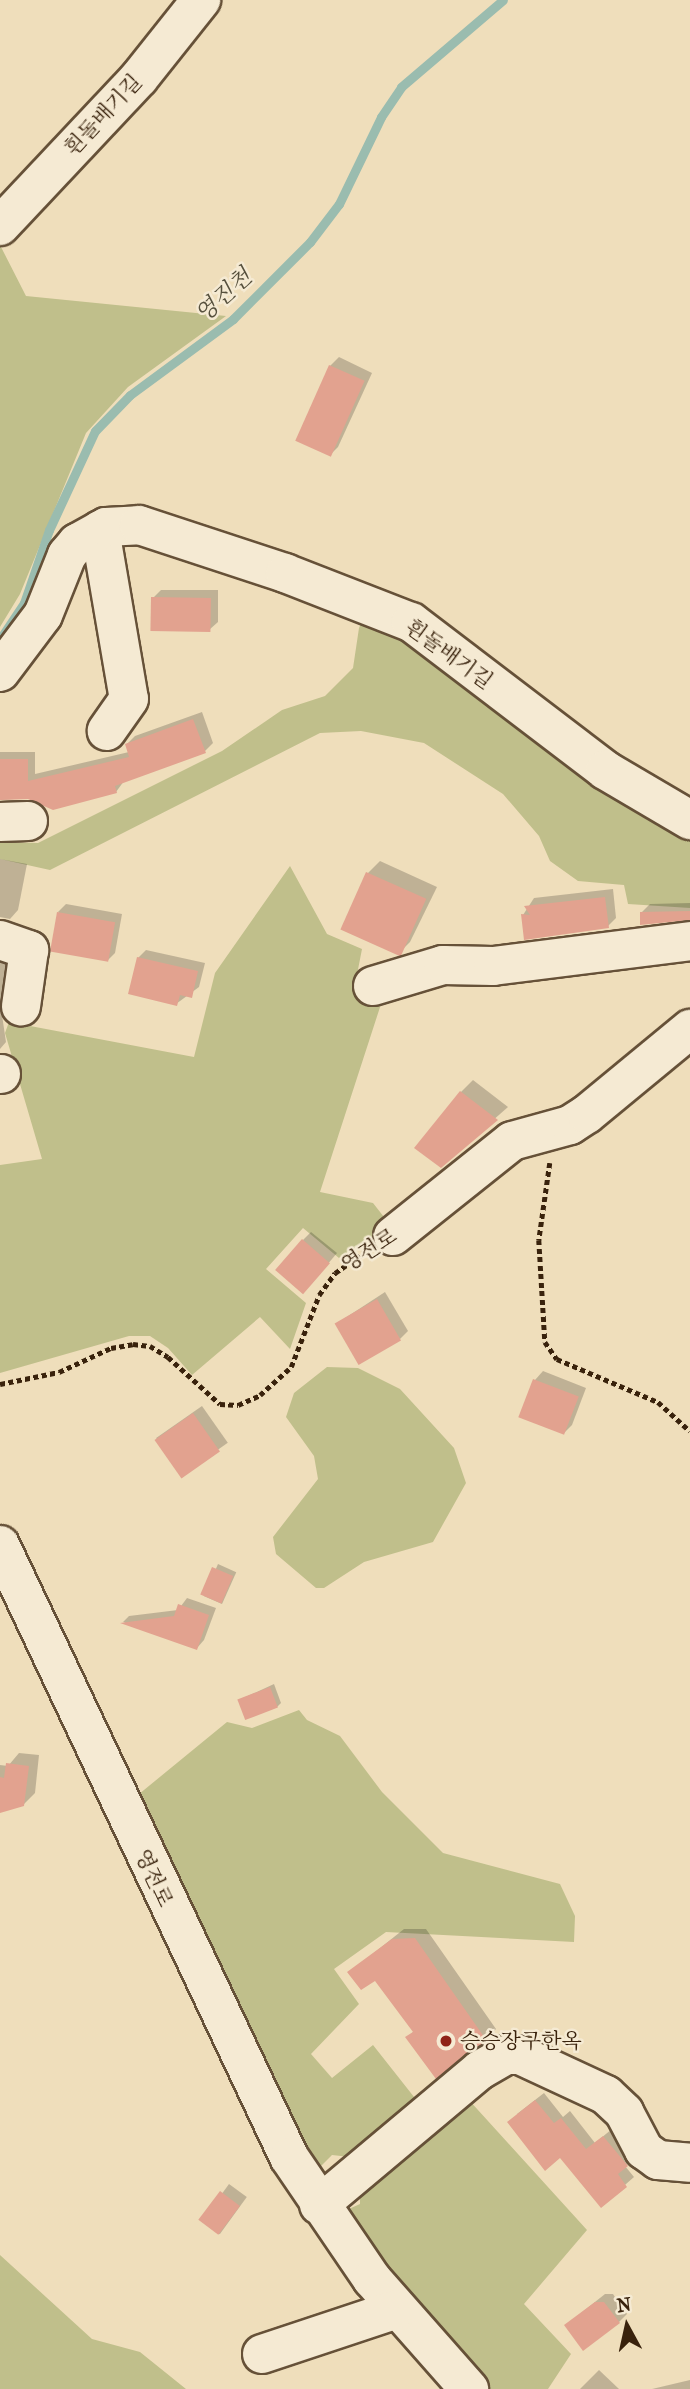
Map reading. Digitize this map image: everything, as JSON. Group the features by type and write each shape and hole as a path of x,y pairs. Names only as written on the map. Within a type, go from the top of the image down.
{"street":[{"name":"흰돌배기길","path":"0,226 139,78 201,0"},
{"name":"흰돌배기길","path":"0,672 43,615 67,555 88,533 139,525 411,622 596,764 690,820"},
{"path":"100,530 129,699 107,731"},
{"path":"0,940 29,950 22,1006"},
{"path":"373,986 443,965 493,965 690,941"},
{"name":"영전로","path":"393,1236 512,1141 570,1125 690,1029"},
{"name":"영전로","path":"0,1545 256,2094 319,2205 397,2309 469,2389"},
{"path":"319,2205 480,2070 506,2054 520,2055 606,2095 624,2112 651,2155 677,2165 690,2163"},
{"path":"261,2354 397,2309"}],"path":[{"path":"570,1125 551,1162 542,1198 539,1240 545,1342 557,1359 658,1402 690,1431"},
{"name":"영전로","path":"0,1384 58,1372 111,1348 150,1346 168,1357 206,1396 220,1404 238,1405 260,1395 291,1367 319,1295 335,1273 393,1236"}],"shaded area":[{"path":"0,245 26,296 226,316 128,387 86,433 20,594 0,627"},
{"path":"375,615 690,826 690,908 628,904 624,885 578,881 550,861 539,836 503,794 424,743 361,731 320,733 50,870 0,859 0,842 38,843 222,751 282,710 325,696 353,668 359,628 364,617"},
{"path":"290,866 327,934 362,949 354,990 382,1001 320,1192 373,1203 391,1226 339,1258 303,1228 266,1269 306,1303 290,1349 260,1317 192,1375 168,1348 150,1336 129,1336 0,1373 0,1165 42,1159 5,1033 9,1022 194,1057 215,973"},
{"path":"327,1367 358,1368 400,1389 454,1448 466,1483 433,1542 364,1562 324,1588 316,1588 276,1554 273,1537 318,1479 314,1456 286,1417 294,1393"},
{"path":"299,1710 307,1720 340,1736 382,1792 443,1853 560,1884 575,1916 574,1942 386,1932 334,1969 359,2004 311,2054 332,2078 373,2045 418,2102 350,2157 332,2155 317,2170 133,1799 227,1722 252,1728"},
{"path":"468,2099 587,2230 524,2304 571,2354 548,2389 489,2389 448,2346 342,2212 360,2204 360,2182"},
{"path":"0,2255 92,2339 140,2352 186,2389 0,2389"}],"building":[{"path":"329,365 365,381 331,457 295,441"},
{"path":"151,597 211,598 210,632 150,631"},
{"path":"193,719 206,753 115,786 117,793 53,810 28,799 0,800 0,759 28,759 28,781 129,757 125,744"},
{"path":"366,872 426,899 401,956 340,930"},
{"path":"605,897 609,928 524,940 521,914 530,915 524,906"},
{"path":"690,911 690,920 640,925 640,912"},
{"path":"57,912 115,922 108,962 50,951"},
{"path":"137,957 198,971 192,998 180,995 177,1006 128,994"},
{"path":"460,1091 498,1120 441,1168 414,1148"},
{"path":"302,1239 330,1263 303,1294 275,1270"},
{"path":"377,1299 401,1341 359,1365 335,1324"},
{"path":"533,1379 579,1397 564,1435 518,1417"},
{"path":"193,1413 220,1452 181,1478 154,1440"},
{"path":"212,1567 233,1576 221,1604 200,1595"},
{"path":"178,1604 209,1615 197,1650 120,1623 174,1616"},
{"path":"270,1687 278,1708 245,1720 237,1700"},
{"path":"6,1763 29,1766 24,1806 0,1813 0,1777 4,1778"},
{"path":"415,1938 487,2041 436,2079 405,2037 413,2032 375,1981 361,1990 347,1972 392,1939"},
{"path":"535,2100 554,2123 561,2118 586,2149 603,2136 628,2166 618,2174 627,2187 601,2208 560,2158 545,2171 507,2122"},
{"path":"220,2191 240,2206 218,2235 198,2220"},
{"path":"595,2302 604,2302 620,2323 583,2351 564,2325"}],"waterway":[{"name":"영진천","path":"0,639 24,603 49,530 95,431 130,395 233,319 310,242 339,204 381,117 401,87 503,0"}],"place":[{"name":"승승장구한옥","path":"446,2041"}]}
